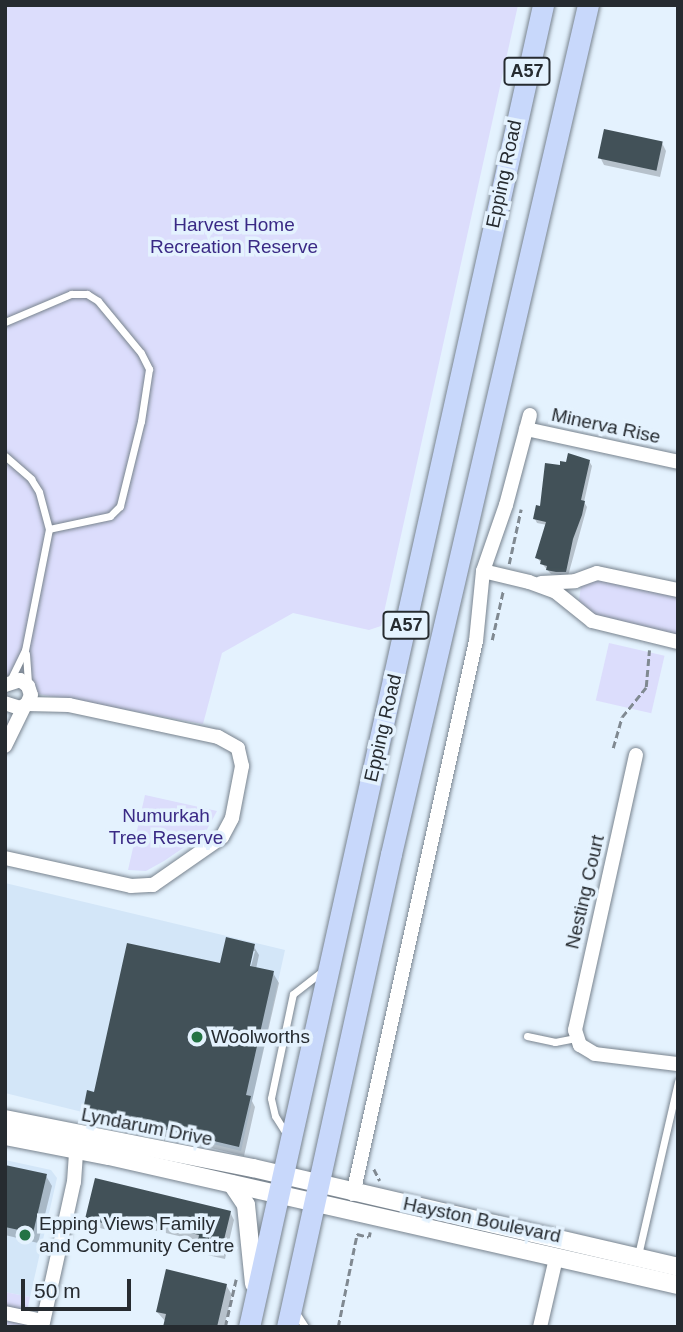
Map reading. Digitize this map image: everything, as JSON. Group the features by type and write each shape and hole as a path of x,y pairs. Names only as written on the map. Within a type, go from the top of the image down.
{"main road":[{"name":"Epping Road","path":"249,1327 543,5"},
{"name":"Epping Road","path":"290,1316 588,5"}],"street":[{"name":"Minerva Rise","path":"483,571 506,505 528,422 678,462"},
{"path":"349,1212 476,641 483,571 529,582 556,593 592,621 678,642"},
{"path":"529,582 557,584 587,576 611,574 678,590"},
{"path":"578,610 574,597 576,587 587,576"},
{"path":"5,746 27,697 20,680 7,683"},
{"path":"5,733 5,704 12,708 27,697 218,737 233,743 243,760 228,828 216,843 165,879 146,887 5,858"},
{"name":"Nesting Court","path":"576,1038 576,1021 636,755"},
{"path":"576,1038 584,1049 595,1054 678,1064"},
{"name":"Lyndarum Drive","path":"5,1119 82,1144 232,1184 279,1185"},
{"name":"Lyndarum Drive","path":"5,1136 82,1144 279,1185"},
{"path":"5,1312 42,1324 82,1144"},
{"path":"232,1184 246,1205 255,1299"},
{"name":"Hayston Boulevard","path":"279,1185 316,1194 353,1194 558,1249 678,1285"},
{"name":"Hayston Boulevard","path":"316,1194 349,1212 558,1249 637,1258 678,1267"},
{"path":"540,1327 558,1249"}],"lane":[{"path":"5,322 71,294 87,294 98,301 136,347 149,369 138,434 120,506 110,516 49,529"},
{"path":"5,456 31,479 39,492 49,529 25,650 27,697"},
{"path":"7,683 25,650"},
{"path":"527,1036 555,1042 576,1038"},
{"path":"637,1258 678,1082"},
{"name":"Epping Road","path":"290,1316 305,1327"}],"path":[{"path":"613,748 622,717 646,687 653,636"}],"shaded area":[{"path":"5,883 285,950 241,1151 5,1093"},
{"name":"Epping Views Family and Community Centre","path":"5,1160 51,1170 57,1178 30,1297 5,1292"}],"green space":[{"name":"Harvest Home Recreation Reserve","path":"5,5 518,5 381,626 369,630 293,613 222,653 203,724 33,693 28,682 5,677"},
{"path":"595,578 678,595 678,636 597,617 582,608 579,600 581,586"},
{"path":"609,643 665,656 651,713 596,700"},
{"name":"Numurkah Tree Reserve","path":"145,795 217,811 205,833 164,861 146,871 128,870"},
{"path":"5,1292 30,1297 24,1327 5,1327"}],"building":[{"path":"604,129 663,141 656,171 598,158"},
{"path":"568,453 590,460 581,500 585,501 582,515 573,539 566,572 556,572 546,570 547,566 540,564 541,560 535,558 546,522 533,519 536,505 540,506 545,463 560,465 560,461 566,462"},
{"path":"226,937 255,944 250,966 274,971 246,1095 251,1096 239,1147 83,1110 87,1090 94,1092 127,943 220,963"},
{"path":"5,1165 47,1174 33,1233 5,1227"},
{"path":"95,1178 231,1211 221,1252 197,1247 199,1235 120,1216 117,1226 85,1219"},
{"path":"166,1269 227,1284 217,1327 163,1327 166,1314 156,1312"}],"place":[{"name":"Woolworths","path":"197,1037"},
{"name":"Epping Views Family and Community Centre","path":"25,1235"}]}
